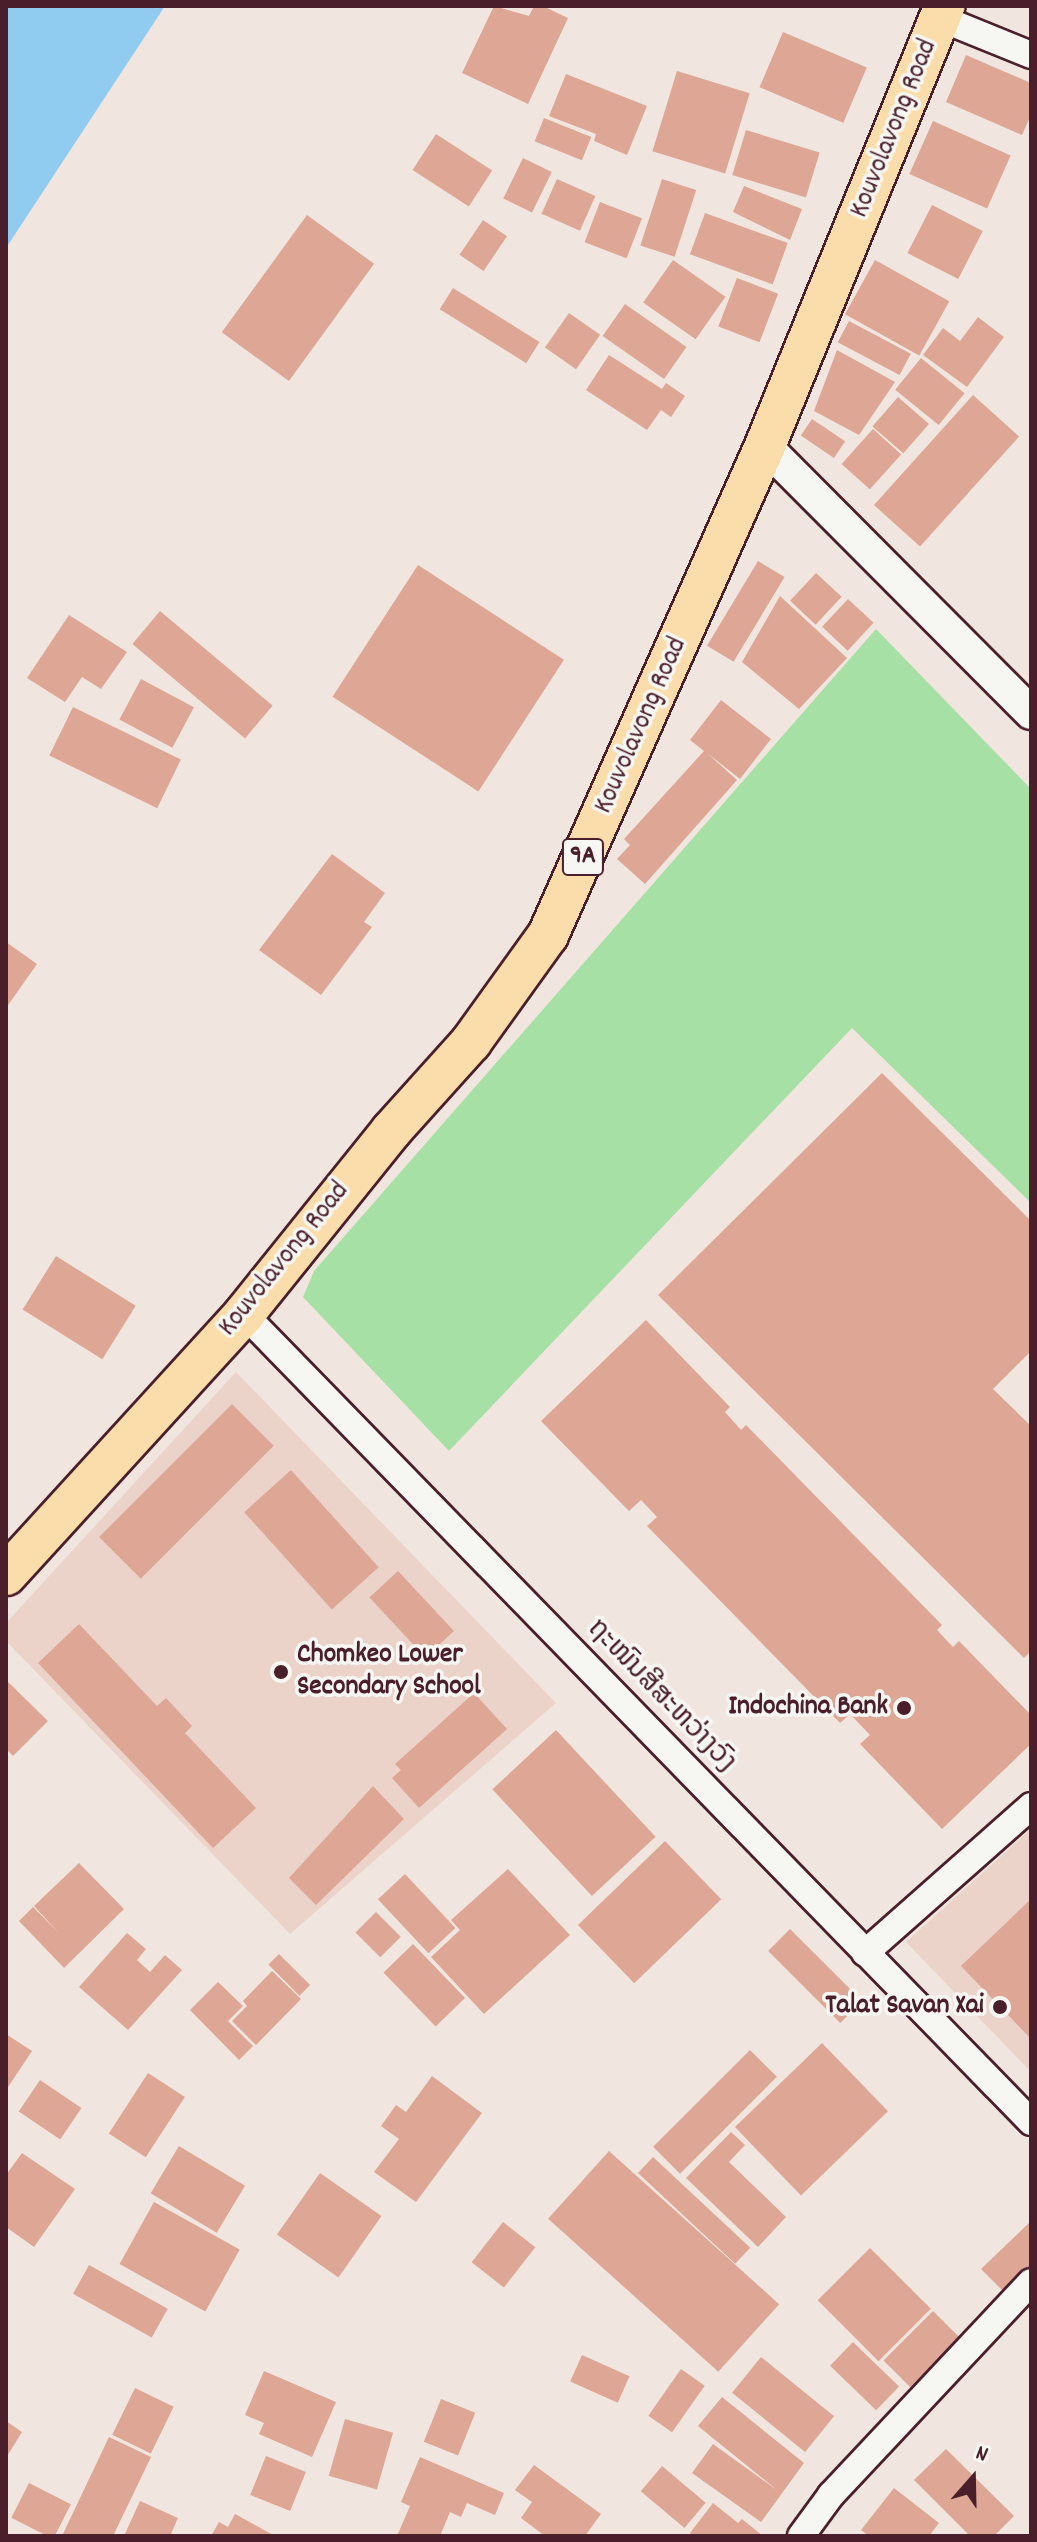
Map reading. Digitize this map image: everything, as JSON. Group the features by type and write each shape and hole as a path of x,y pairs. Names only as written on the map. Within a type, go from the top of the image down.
{"main road":[{"name":"Kouvolavong Road","path":"6,1575 244,1314 391,1131 471,1042 548,935 765,446 942,12"}],"street":[{"path":"942,12 1031,55"},
{"path":"765,446 1031,713"},
{"name":"ຖະໜົນສີສະຫວ່າງວົງ","path":"244,1314 1031,2122"},
{"path":"865,1953 1031,1806"},
{"path":"801,2536 831,2495 1031,2282"}],"shaded area":[{"name":"Chomkeo Lower Secondary School","path":"236,1372 556,1703 290,1934 6,1641 6,1623"},
{"name":"Talat Savan Xai","path":"1031,1829 1031,2072 906,1942"}],"green space":[{"path":"876,629 1031,789 1031,1203 852,1028 449,1451 303,1297 314,1271"}],"water":[{"path":"6,6 165,6 6,248"}],"building":[{"path":"494,6 529,16 534,6 543,6 568,18 528,104 462,73"},
{"path":"783,32 867,68 843,123 760,87"},
{"path":"966,55 1031,83 1031,115 1022,135 946,102"},
{"path":"677,71 750,93 725,174 652,151"},
{"path":"566,74 647,106 627,155 594,141 596,134 549,116"},
{"path":"544,118 591,137 582,160 535,141"},
{"path":"933,121 1011,156 987,209 909,174"},
{"path":"746,130 820,153 806,197 732,175"},
{"path":"436,134 492,170 469,207 413,170"},
{"path":"523,158 552,172 532,212 503,198"},
{"path":"557,179 595,196 580,231 542,214"},
{"path":"662,179 696,190 675,257 640,246"},
{"path":"744,186 802,209 790,240 733,212"},
{"path":"600,202 642,218 627,258 585,242"},
{"path":"932,205 983,231 958,279 907,253"},
{"path":"705,213 788,243 773,284 690,254"},
{"path":"307,215 374,264 289,381 222,332"},
{"path":"483,220 507,236 484,271 460,255"},
{"path":"673,260 725,297 696,339 643,303"},
{"path":"875,260 949,301 919,355 845,314"},
{"path":"737,278 778,294 759,342 718,327"},
{"path":"453,288 540,342 526,363 440,309"},
{"path":"625,304 686,347 664,379 603,336"},
{"path":"569,313 600,335 576,369 545,347"},
{"path":"978,317 1004,337 967,387 923,355 943,328 960,341"},
{"path":"849,321 911,354 900,375 838,342"},
{"path":"837,350 895,382 859,435 814,411"},
{"path":"609,355 662,389 666,383 685,396 671,417 661,410 647,430 586,390"},
{"path":"921,358 965,393 939,425 895,390"},
{"path":"973,395 1019,436 920,546 874,505"},
{"path":"898,397 929,424 903,453 872,426"},
{"path":"812,419 845,441 834,458 801,436"},
{"path":"873,429 901,454 870,489 842,464"},
{"path":"758,561 785,577 734,662 707,646"},
{"path":"418,565 564,660 478,791 332,697"},
{"path":"816,573 842,597 816,625 790,601"},
{"path":"780,596 847,658 799,709 742,662"},
{"path":"848,599 874,623 848,651 822,627"},
{"path":"160,611 273,705 245,738 132,644"},
{"path":"69,615 127,652 101,689 82,677 65,702 27,678"},
{"path":"141,679 194,707 172,748 119,720"},
{"path":"721,700 771,739 740,779 707,753 737,780 645,884 617,859 630,845 624,839 704,751 690,740"},
{"path":"73,707 181,760 157,808 49,756"},
{"path":"332,854 385,893 364,922 372,927 321,995 259,950"},
{"path":"6,942 37,964 6,1008"},
{"path":"882,1073 1031,1221 1031,1351 993,1389 1031,1426 1031,1651 1024,1658 658,1295"},
{"path":"56,1256 136,1306 102,1359 23,1309"},
{"path":"646,1320 730,1407 725,1412 741,1430 746,1425 942,1625 937,1630 953,1647 959,1641 1031,1715 1031,1744 942,1829 860,1744 870,1735 850,1714 840,1723 647,1526 657,1517 641,1500 629,1511 541,1421"},
{"path":"232,1404 274,1446 141,1579 99,1537"},
{"path":"291,1470 379,1567 332,1610 244,1512"},
{"path":"398,1571 454,1631 425,1658 369,1598"},
{"path":"79,1624 157,1706 166,1698 192,1726 185,1733 256,1808 213,1848 38,1663"},
{"path":"6,1680 48,1721 13,1756 6,1749"},
{"path":"474,1693 507,1729 419,1808 392,1778 401,1770 395,1764"},
{"path":"556,1730 656,1837 592,1896 492,1789"},
{"path":"373,1786 404,1819 316,1905 289,1878"},
{"path":"665,1841 721,1899 634,1983 578,1925"},
{"path":"79,1863 124,1909 64,1968 19,1921 33,1907 59,1933 34,1906"},
{"path":"508,1869 570,1935 484,2014 431,1957 460,1930 451,1920"},
{"path":"405,1874 455,1928 428,1953 378,1899"},
{"path":"1031,1899 1031,2039 961,1966"},
{"path":"376,1912 401,1937 380,1957 355,1933"},
{"path":"790,1929 862,2001 840,2023 768,1951"},
{"path":"127,1933 146,1949 137,1960 150,1972 165,1955 182,1970 128,2030 79,1987"},
{"path":"413,1944 465,1998 436,2026 384,1972"},
{"path":"279,1954 310,1985 300,1996 268,1965"},
{"path":"272,1971 301,1999 256,2045 232,2021 247,2006 243,2001"},
{"path":"218,1982 243,2006 228,2021 253,2046 239,2060 190,2010"},
{"path":"6,2034 32,2051 6,2090"},
{"path":"822,2043 888,2111 801,2195 735,2127"},
{"path":"750,2050 777,2077 680,2174 653,2147"},
{"path":"148,2073 185,2097 146,2157 109,2133"},
{"path":"432,2076 482,2113 416,2202 374,2172 399,2139 381,2126 396,2105 406,2112"},
{"path":"40,2080 81,2108 60,2139 19,2112"},
{"path":"731,2132 745,2145 729,2162 786,2217 758,2247 686,2178"},
{"path":"179,2146 245,2186 217,2233 151,2193"},
{"path":"609,2151 779,2304 718,2372 548,2219"},
{"path":"22,2153 75,2189 34,2247 6,2227 6,2175"},
{"path":"653,2157 750,2248 735,2264 638,2173"},
{"path":"320,2173 381,2216 338,2277 277,2234"},
{"path":"154,2202 240,2250 205,2312 120,2264"},
{"path":"1031,2221 1031,2272 1007,2295 981,2269"},
{"path":"503,2222 535,2247 504,2287 472,2262"},
{"path":"870,2248 931,2309 878,2361 818,2300"},
{"path":"89,2265 168,2309 152,2337 73,2294"},
{"path":"933,2311 960,2338 910,2387 884,2360"},
{"path":"853,2342 899,2386 876,2410 830,2366"},
{"path":"582,2355 630,2376 618,2403 570,2381"},
{"path":"761,2357 834,2416 805,2452 732,2393"},
{"path":"681,2369 705,2386 672,2432 648,2416"},
{"path":"264,2371 336,2402 312,2457 259,2434 264,2423 245,2415"},
{"path":"135,2388 174,2407 151,2454 112,2435"},
{"path":"722,2397 804,2463 761,2522 692,2473 713,2444 777,2490 698,2426"},
{"path":"441,2399 475,2413 458,2456 424,2442"},
{"path":"345,2419 393,2433 377,2489 329,2476"},
{"path":"6,2421 22,2432 6,2458"},
{"path":"109,2437 151,2457 113,2536 62,2536"},
{"path":"946,2449 1014,2516 994,2536 970,2536 914,2480"},
{"path":"266,2456 306,2472 290,2511 250,2495"},
{"path":"420,2457 504,2493 495,2515 467,2503 461,2517 450,2512 440,2536 397,2536 410,2506 401,2502"},
{"path":"534,2465 601,2514 585,2536 545,2536 521,2518 532,2502 515,2490"},
{"path":"662,2466 706,2503 684,2528 641,2491"},
{"path":"29,2483 71,2504 55,2536 47,2536 11,2518"},
{"path":"894,2488 939,2523 929,2536 869,2536 861,2530"},
{"path":"140,2501 178,2518 170,2536 124,2536"},
{"path":"713,2503 738,2523 742,2519 763,2536 693,2536 690,2533"},
{"path":"235,2514 275,2536 211,2536 219,2522 228,2527"}],"place":[{"name":"Chomkeo Lower Secondary School","path":"281,1672"},
{"name":"Indochina Bank","path":"904,1708"},
{"name":"Talat Savan Xai","path":"1000,2007"}]}
